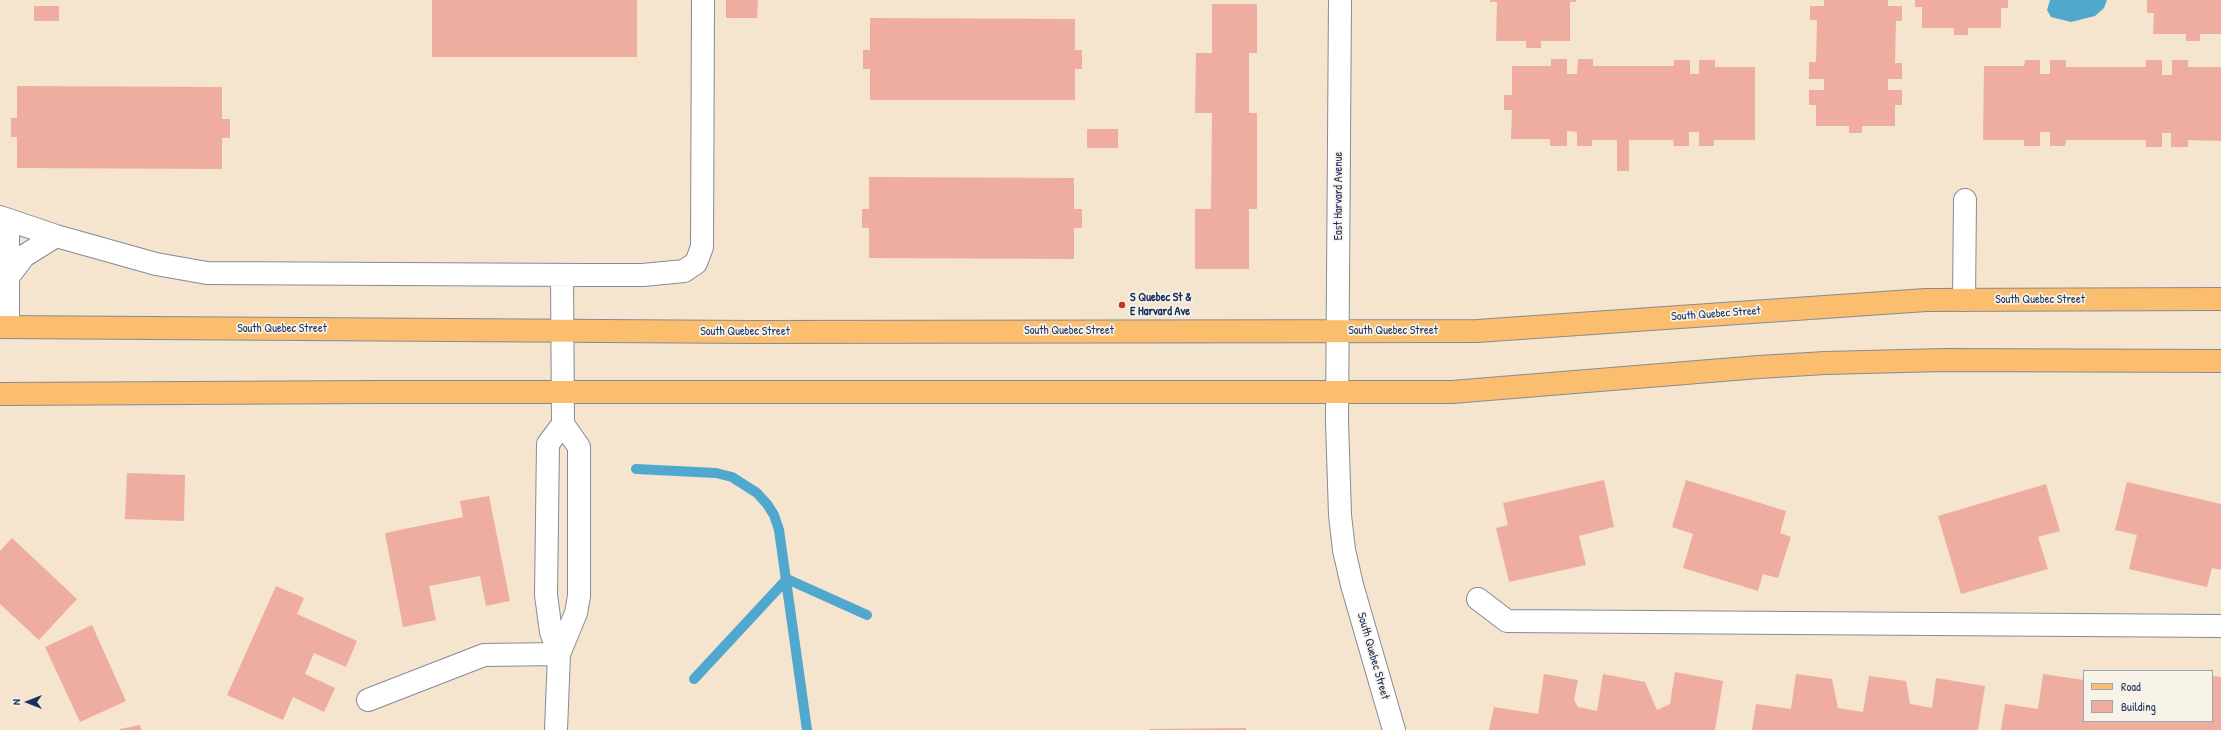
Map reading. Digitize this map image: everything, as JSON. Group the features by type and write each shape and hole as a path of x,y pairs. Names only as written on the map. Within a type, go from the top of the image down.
{"main road":[{"name":"South Quebec Street","path":"4,326 563,331 1477,331 1860,303 1964,300 2221,299"},
{"path":"0,394 563,392 1452,392 1758,367 1833,363 1944,360 2221,361"}],"street":[{"path":"4,326 8,277 4,218 56,236 163,266 207,273 562,275 668,273 691,268 700,256 703,227 702,0"},
{"name":"East Harvard Avenue","path":"1337,392 1340,0"},
{"path":"1964,300 1965,200"},
{"path":"8,277 24,256 56,236"},
{"path":"556,730 559,654 576,613 579,596 579,447 563,424 562,275"},
{"name":"South Quebec Street","path":"1337,392 1339,477 1344,550 1352,585 1394,730"},
{"path":"559,654 551,632 546,595 548,444 563,424"},
{"path":"1478,599 1506,621 2221,626"},
{"path":"368,700 484,655 559,654"}],"water":[{"path":"2050,0 2107,0 2104,8 2095,16 2071,22 2051,17 2047,10"}],"building":[{"path":"432,0 637,0 637,57 432,57"},
{"path":"726,0 758,0 757,18 726,18"},
{"path":"1490,0 1576,0 1576,2 1570,2 1570,41 1541,41 1541,48 1526,48 1526,41 1496,41 1497,2 1490,2"},
{"path":"1824,0 1888,0 1888,6 1902,6 1902,21 1896,21 1895,63 1902,63 1902,79 1888,79 1888,90 1902,90 1902,105 1895,105 1895,126 1862,126 1862,133 1849,133 1849,126 1816,126 1816,105 1809,105 1809,90 1824,90 1824,79 1809,79 1809,62 1816,62 1817,20 1810,20 1810,6 1824,6"},
{"path":"1915,0 2008,0 2008,8 2001,8 2001,28 1968,28 1968,35 1954,35 1954,28 1922,28 1922,7 1915,7"},
{"path":"2147,0 2221,0 2221,34 2200,34 2200,41 2186,41 2186,34 2153,34 2154,13 2147,13"},
{"path":"1212,4 1257,4 1257,53 1249,53 1249,113 1257,113 1257,209 1249,209 1249,269 1195,269 1195,209 1211,209 1212,113 1195,113 1196,53 1212,53"},
{"path":"34,6 59,6 59,21 34,21"},
{"path":"870,18 1075,19 1075,50 1082,50 1082,69 1075,69 1075,100 870,100 870,69 863,69 863,50 870,50"},
{"path":"1551,59 1567,59 1567,74 1577,74 1578,59 1593,59 1593,66 1674,66 1674,60 1690,60 1690,74 1699,74 1699,60 1715,60 1715,67 1755,67 1755,140 1714,140 1714,146 1699,146 1699,132 1689,132 1689,146 1674,146 1673,140 1629,140 1629,171 1617,171 1617,140 1592,140 1592,146 1577,146 1577,132 1567,131 1567,146 1550,146 1550,139 1511,139 1512,110 1504,110 1504,95 1512,95 1512,66 1551,66"},
{"path":"2025,60 2040,60 2040,74 2050,74 2050,60 2066,60 2066,67 2146,67 2146,60 2162,60 2162,75 2172,75 2172,60 2188,60 2188,67 2221,67 2221,141 2188,140 2188,147 2171,147 2171,133 2162,133 2162,147 2146,147 2146,140 2066,140 2065,146 2050,146 2050,132 2040,132 2040,146 2024,146 2024,140 1983,140 1984,66 2024,66"},
{"path":"17,86 222,87 222,119 230,119 230,138 222,138 222,169 17,168 17,137 11,137 11,118 17,118"},
{"path":"1087,129 1118,129 1118,148 1087,148"},
{"path":"869,177 1074,178 1074,209 1082,209 1082,228 1074,228 1074,259 869,258 869,228 862,228 862,209 869,209"},
{"path":"127,473 185,475 184,521 125,519"},
{"path":"1604,480 1614,527 1579,536 1586,565 1509,582 1496,528 1508,525 1503,503"},
{"path":"1686,480 1786,511 1780,533 1791,537 1778,578 1763,574 1758,591 1683,568 1693,534 1672,527"},
{"path":"2127,482 2221,504 2221,570 2212,568 2207,587 2129,569 2137,535 2115,530"},
{"path":"2046,484 2060,531 2038,537 2048,569 1961,594 1938,516"},
{"path":"489,496 510,601 486,606 480,576 429,586 436,620 403,627 385,533 463,517 460,501"},
{"path":"12,538 77,599 39,640 0,604 0,551"},
{"path":"276,586 304,598 297,614 357,641 346,667 314,653 305,674 335,688 324,712 293,697 283,720 227,695"},
{"path":"92,625 126,701 80,722 45,647"},
{"path":"1675,672 1723,681 1715,730 1489,730 1494,707 1538,714 1544,674 1578,680 1574,700 1578,707 1597,711 1603,674 1645,682 1657,710 1670,704"},
{"path":"1796,674 1832,679 1838,708 1863,712 1869,676 1906,681 1910,704 1932,708 1936,678 1985,686 1978,730 1752,730 1756,704 1791,709"},
{"path":"2043,674 2083,680 2083,722 2213,722 2213,676 2221,677 2221,730 2001,730 2005,704 2038,709"},
{"path":"140,725 141,730 120,730 120,729"},
{"path":"1246,728 1246,730 1149,730 1149,729"}],"waterway":[{"path":"636,469 716,473 732,477 757,493 767,504 774,515 779,530 807,730"},
{"path":"787,579 867,615"},
{"path":"694,679 787,579"}],"place":[{"name":"S Quebec St & E Harvard Ave","path":"1122,305"}]}
